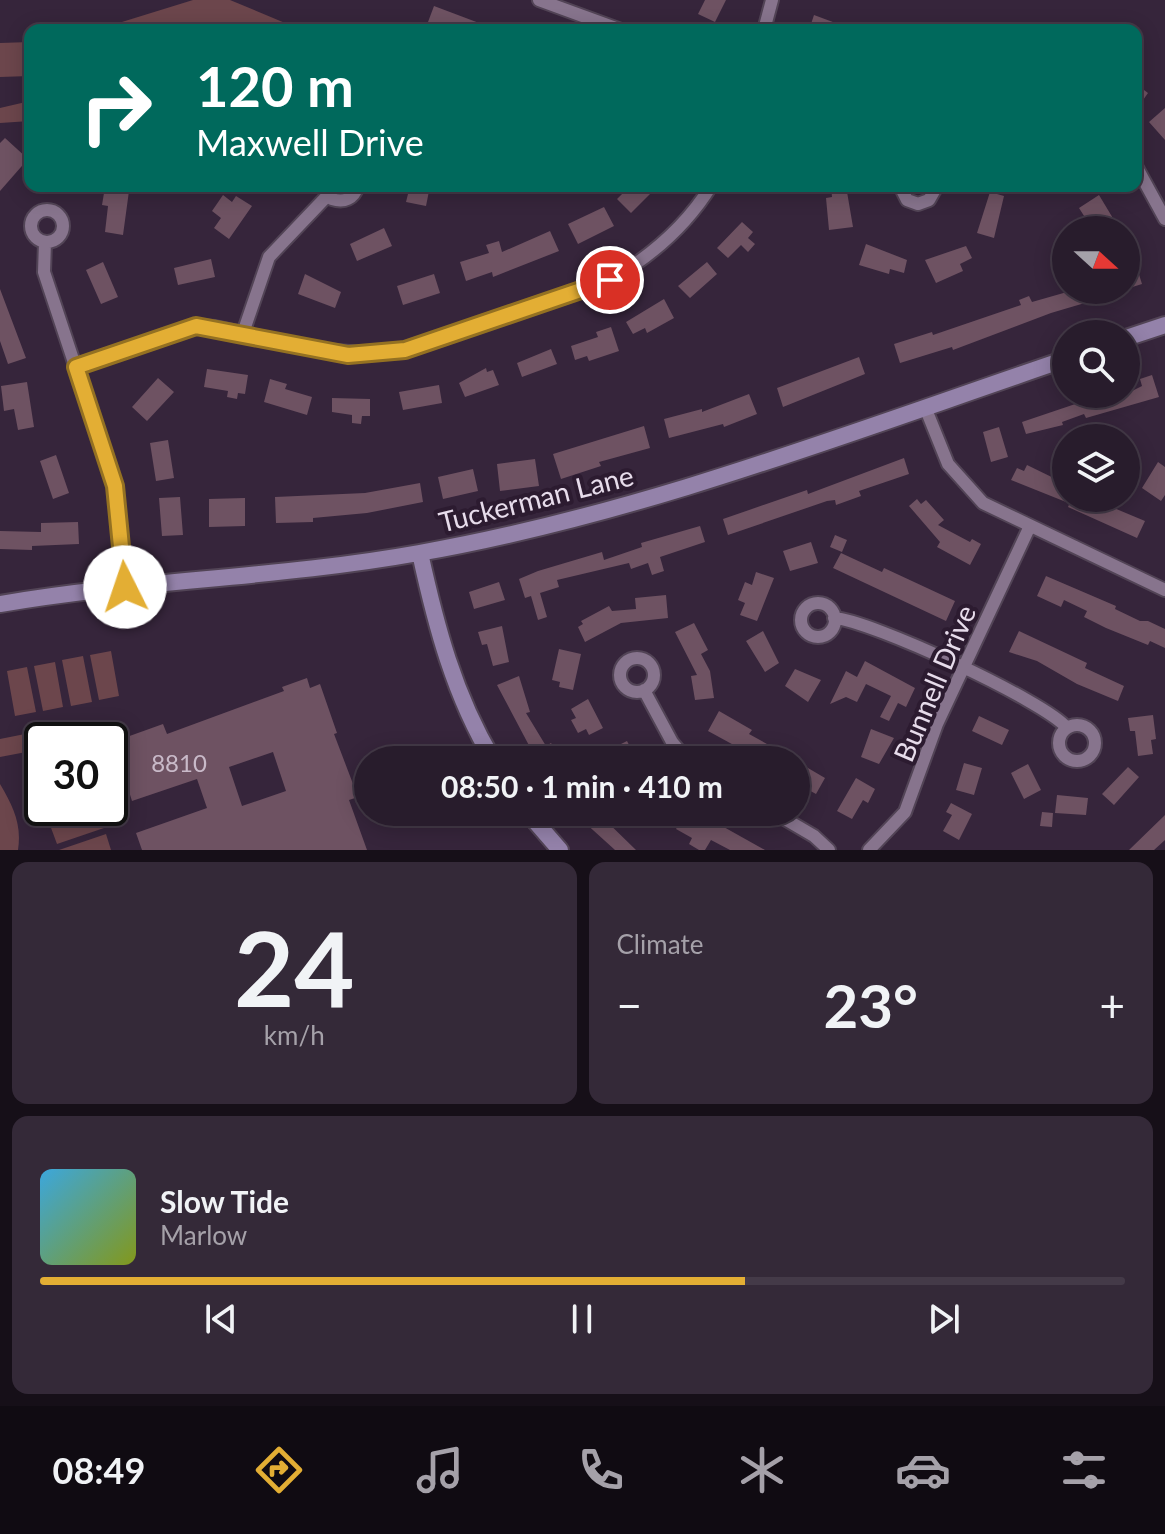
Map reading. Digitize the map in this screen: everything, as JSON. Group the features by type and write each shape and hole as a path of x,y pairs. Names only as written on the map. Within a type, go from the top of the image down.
{"main road":[{"path":"1140,333 1165,325"},
{"name":"Tuckerman Lane","path":"0,604 125,587 301,570 420,553 646,498 1052,364"},
{"path":"420,553 444,652 463,704 486,746"},
{"path":"539,826 560,850"}],"street":[{"path":"539,0 605,24"},
{"path":"766,24 772,0"},
{"path":"1142,177 1165,219"},
{"path":"243,333 269,257 324,192"},
{"path":"326,192 337,201 348,200 354,192"},
{"path":"76,367 196,326 348,355 378,354 430,343 610,280 664,241 706,192"},
{"path":"903,192 907,200 918,204 935,192"},
{"path":"45,242 44,272 115,486 125,587"},
{"path":"925,407 943,454 962,483 994,510 1163,585"},
{"name":"Bunnell Drive","path":"869,850 905,812 937,724 1030,526"},
{"path":"834,618 867,624 1040,706 1067,728"},
{"path":"644,690 675,746"},
{"path":"794,826 829,850"}],"shaded area":[{"path":"193,0 230,0 287,24 115,24"},
{"path":"24,42 24,76 0,77 0,43"},
{"path":"24,102 24,121 0,123 0,108"},
{"path":"111,651 119,696 99,700 90,655"},
{"path":"83,656 92,702 71,706 62,660"},
{"path":"55,662 63,707 43,711 34,666"},
{"path":"27,667 36,712 15,716 7,671"},
{"path":"24,734 24,752 0,757 0,739"},
{"path":"0,784 15,816 19,832 18,850 0,850"},
{"path":"50,826 103,826 104,828 57,844"},
{"path":"106,834 111,850 59,850"}],"building":[{"path":"705,0 726,0 715,22 698,14"},
{"path":"434,6 482,24 427,24"},
{"path":"814,15 838,24 811,24"},
{"path":"1165,108 1165,140 1149,122"},
{"path":"5,138 24,155 24,164 0,191 0,143"},
{"path":"104,192 129,192 123,235 105,232 108,206 102,205"},
{"path":"408,192 429,192 426,206 406,202"},
{"path":"624,192 652,192 631,213 617,199"},
{"path":"832,192 847,192 853,227 829,230 826,198 832,197"},
{"path":"990,192 1004,196 994,238 977,233"},
{"path":"223,195 232,202 236,196 252,206 229,239 214,228 221,218 212,211"},
{"path":"1099,195 1112,216 1084,216 1079,208"},
{"path":"604,207 614,226 578,244 568,224"},
{"path":"742,222 753,232 748,238 755,244 748,252 741,245 728,258 717,248"},
{"path":"384,228 392,246 357,261 350,244"},
{"path":"550,231 559,251 493,277 492,272 466,281 460,262 489,253 486,245 499,241 502,252"},
{"path":"866,244 907,260 904,273 890,269 889,274 859,265"},
{"path":"966,246 972,258 960,264 963,271 936,283 925,260"},
{"path":"211,259 215,277 178,285 174,268"},
{"path":"103,262 118,297 101,304 86,270"},
{"path":"707,262 717,274 690,298 678,286"},
{"path":"305,274 341,292 335,308 298,294"},
{"path":"434,274 440,293 403,305 397,286"},
{"path":"0,289 26,358 8,364 0,341"},
{"path":"1029,296 1032,302 1052,296 1052,304 1081,304 953,350 952,347 900,363 894,344 932,332 933,335 1021,305 1019,300"},
{"path":"664,299 674,318 647,333 645,328 633,334 626,322"},
{"path":"611,327 619,351 589,361 587,356 575,360 571,346 598,337 596,332"},
{"path":"551,349 557,364 522,377 517,363"},
{"path":"859,357 865,374 783,407 777,388"},
{"path":"486,368 487,372 493,370 499,385 465,397 459,383"},
{"path":"207,369 248,375 245,394 238,393 237,399 227,397 228,391 204,387"},
{"path":"1152,375 1159,397 1140,402 1140,379"},
{"path":"158,378 174,392 147,421 132,407"},
{"path":"270,379 287,384 285,389 312,397 307,415 264,402"},
{"path":"27,382 34,427 18,430 14,409 4,411 1,386"},
{"path":"439,385 442,403 403,410 399,392"},
{"path":"749,394 757,414 724,427 723,424 669,438 664,419 702,409 702,412"},
{"path":"332,398 370,399 370,416 362,416 361,424 352,423 352,415 332,412"},
{"path":"1063,408 1121,408 1086,418 1084,414 1063,424 1052,424 1052,428 1026,434 1022,422"},
{"path":"644,426 650,448 599,462 601,466 561,479 553,454"},
{"path":"999,427 1008,457 991,462 983,432"},
{"path":"168,440 174,478 156,481 150,443"},
{"path":"56,455 69,493 53,499 40,461"},
{"path":"904,458 909,474 859,491 861,496 836,505 835,500 827,501 728,535 723,519 807,490 808,494"},
{"path":"535,459 539,486 500,491 497,464"},
{"path":"1158,462 1165,467 1165,495 1161,501 1142,488"},
{"path":"1027,465 1052,477 1052,496 1011,480 1017,468 1024,471"},
{"path":"473,469 478,491 443,499 438,477"},
{"path":"420,483 423,502 367,513 313,518 313,522 276,523 275,497 365,493"},
{"path":"180,497 183,535 162,536 159,498"},
{"path":"245,498 245,526 209,527 209,499"},
{"path":"917,499 921,504 926,500 944,520 938,525 970,542 972,539 981,544 970,565 937,547 940,542 909,506"},
{"path":"1079,512 1123,512 1145,521 1137,538"},
{"path":"78,522 79,544 32,546 32,550 0,549 0,531 41,532 41,523"},
{"path":"700,526 705,542 660,557 664,571 652,575 648,563 631,569 629,563 557,580 559,587 540,593 547,617 538,620 531,596 525,598 519,579 538,571 602,552 604,560 642,547 641,543"},
{"path":"835,535 847,540 842,552 830,547"},
{"path":"811,542 818,563 790,571 783,551"},
{"path":"841,553 882,572 884,568 955,601 946,621 833,568"},
{"path":"756,572 774,578 757,621 740,615 745,603 738,600 745,582 752,585"},
{"path":"1046,576 1116,606 1115,609 1140,621 1148,621 1165,629 1165,648 1150,641 1148,645 1106,628 1084,617 1087,611 1064,600 1061,607 1037,596"},
{"path":"499,582 505,600 474,609 469,592"},
{"path":"666,595 668,618 621,623 585,642 578,627 583,624 581,621 609,606 612,611 636,609 635,598"},
{"path":"694,623 708,650 701,654 710,671 714,698 695,700 691,676 697,675 675,632"},
{"path":"502,626 509,662 493,666 487,644 482,645 478,632"},
{"path":"763,631 779,663 765,672 746,641"},
{"path":"1019,631 1087,663 1085,668 1124,686 1118,701 1077,684 1037,661 1009,652"},
{"path":"559,649 581,654 573,690 559,687 560,682 552,680"},
{"path":"865,661 915,688 906,707 898,703 889,721 880,717 891,696 866,684 857,702 846,697 830,704 846,671 857,677"},
{"path":"795,669 821,680 808,702 785,686"},
{"path":"519,676 530,712 526,713 546,746 529,746 497,685"},
{"path":"307,678 310,688 320,684 337,733 334,734 354,786 354,798 349,800 354,826 358,826 367,850 142,850 136,833 207,808 197,779 132,801 128,788 128,737 163,724 167,734 284,691 282,687","holes":["273,752 286,791 242,806 229,767"]},
{"path":"588,699 603,728 589,735 586,729 578,733 571,720 576,718 571,709"},
{"path":"719,711 752,730 749,734 771,746 736,746 708,731"},
{"path":"1153,715 1156,739 1151,740 1153,754 1138,756 1135,731 1130,731 1128,718"},
{"path":"979,716 1009,730 1002,745 972,731"},
{"path":"871,729 894,738 879,764 861,757"},
{"path":"964,763 982,768 974,795 956,790"},
{"path":"1028,764 1041,790 1024,799 1011,773"},
{"path":"1128,767 1139,777 1114,805 1102,794"},
{"path":"810,769 825,778 816,794 810,791"},
{"path":"856,778 875,789 868,803 863,800 852,819 837,811"},
{"path":"1057,795 1088,798 1086,815 1055,813"},
{"path":"951,803 972,814 959,840 943,831 952,815 946,812"},
{"path":"1042,812 1053,813 1052,827 1040,826"},
{"path":"1165,815 1165,840 1154,850 1129,850"},
{"path":"589,826 611,826 636,850 615,850"},
{"path":"678,826 722,826 765,850 730,850 711,840 705,850 699,850 689,844 692,838 676,829"}],"route":[{"path":"125,587 115,486 76,367 130,345 196,326 215,327 348,355 405,350 593,289 610,280"}]}
